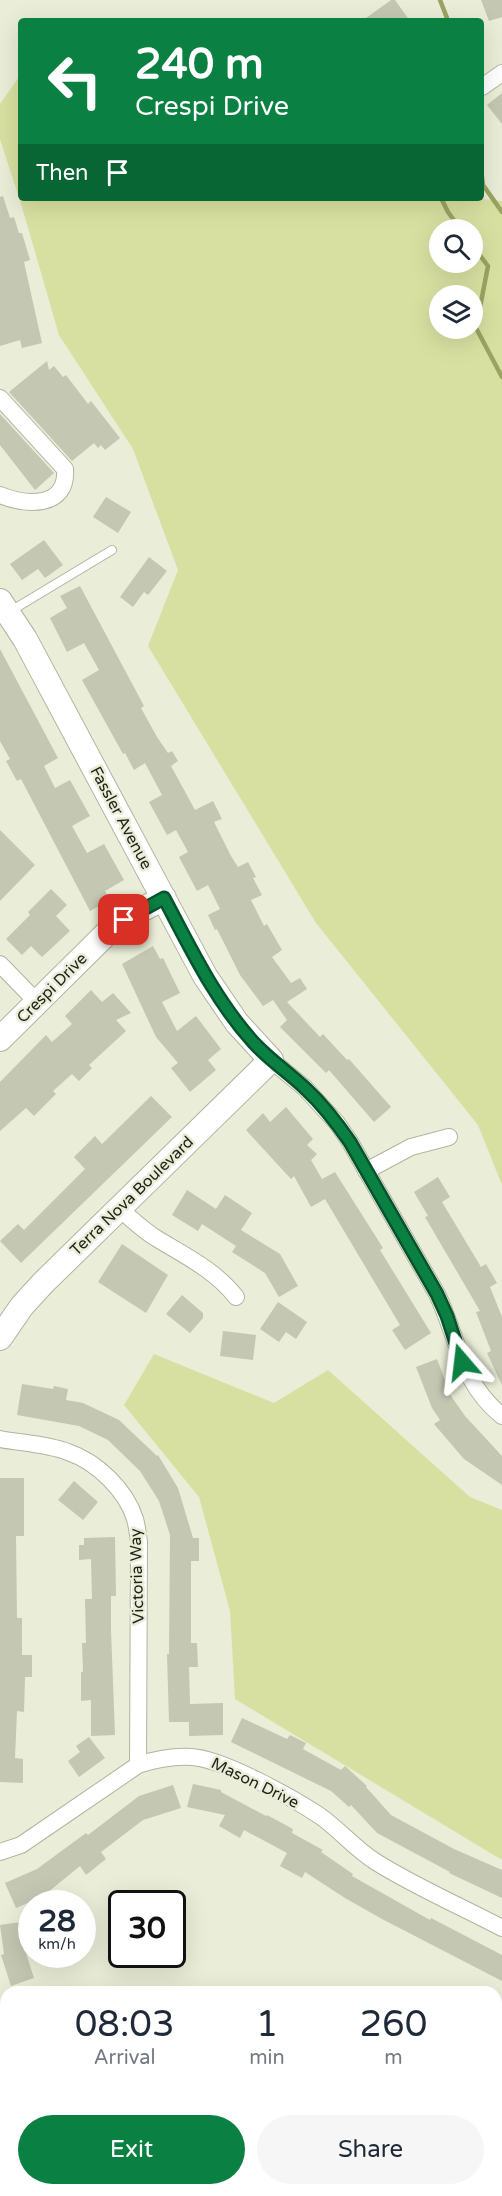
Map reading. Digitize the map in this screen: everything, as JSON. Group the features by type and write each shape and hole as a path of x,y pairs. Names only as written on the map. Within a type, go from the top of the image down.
{"street":[{"path":"484,86 502,73"},
{"path":"0,398 65,469 66,480 63,489 52,498 39,502 0,495"},
{"name":"Fassler Avenue","path":"4,606 25,639 221,1001 237,1023 271,1060 321,1105 350,1142 444,1309 471,1383 486,1404 502,1416"},
{"name":"Crespi Drive","path":"0,1039 108,932 124,920 164,898"},
{"path":"0,964 37,1002"},
{"name":"Terra Nova Boulevard","path":"0,1338 22,1306 43,1283 271,1060"},
{"path":"366,1171 411,1147 448,1137"},
{"path":"119,1208 154,1237 206,1268 236,1297"},
{"name":"Victoria Way","path":"0,1439 69,1452 92,1464 112,1480 126,1499 135,1519 139,1542 138,1765"},
{"name":"Mason Drive","path":"0,1852 21,1845 138,1765 156,1759 194,1757 235,1770 321,1817 377,1863 502,1928"}],"lane":[{"path":"4,606 112,550"}],"green space":[{"path":"18,78 18,195 0,139 0,104"},
{"path":"484,199 502,201 502,1185 478,1125 316,923 148,646 178,570 133,449 59,335 20,201 484,201"},
{"path":"154,1354 274,1403 328,1370 470,1497 502,1510 502,1860 235,1699 230,1611 199,1497 124,1405"}],"building":[{"path":"391,0 395,0 408,18 366,18"},
{"path":"481,0 502,0 502,17 489,21"},
{"path":"502,93 502,124 487,105"},
{"path":"3,196 10,218 14,217 19,233 22,233 30,260 24,262 42,343 22,348 20,340 0,346 0,197"},
{"path":"47,361 49,370 54,366 63,377 66,375 88,404 91,401 120,438 105,450 101,445 98,448 94,443 72,461 9,392"},
{"path":"0,414 54,473 35,490 0,445"},
{"path":"106,497 131,512 118,533 93,517"},
{"path":"44,540 63,565 45,578 38,569 22,580 10,564"},
{"path":"149,557 167,571 148,595 144,592 133,607 120,597"},
{"path":"80,586 144,706 141,708 157,737 168,753 172,751 178,761 171,766 195,810 213,801 222,819 214,822 231,856 238,867 248,862 256,877 253,878 262,895 251,900 264,926 267,924 282,950 272,957 291,983 300,978 307,989 287,1002 320,1037 323,1034 347,1060 349,1059 391,1107 374,1122 329,1070 326,1073 280,1027 287,1020 273,1000 263,1006 240,975 217,929 215,930 208,915 220,909 208,885 197,891 179,857 188,852 176,830 167,835 149,802 162,795 145,763 134,770 82,680 99,670 84,643 67,652 50,618 67,608 60,596"},
{"path":"0,649 58,758 44,766 55,788 70,780 90,816 72,826 87,853 104,844 124,880 105,891 110,900 90,911 21,779 17,781 6,761 10,759 0,741"},
{"path":"0,830 35,865 0,901"},
{"path":"51,889 67,905 56,916 70,931 42,957 31,946 22,955 6,939"},
{"path":"153,946 160,959 163,958 180,993 162,1002 177,1031 196,1016 221,1049 208,1060 216,1070 190,1092 171,1068 178,1063 156,1037 122,964"},
{"path":"91,990 102,1002 113,993 131,1013 116,1020 126,1031 89,1065 92,1068 79,1081 72,1074 53,1091 56,1094 34,1116 26,1108 0,1131 0,1082 46,1035 52,1042 72,1024 65,1016"},
{"path":"151,1096 172,1117 21,1263 0,1241 18,1224 24,1230 85,1169 74,1157 95,1136 102,1144"},
{"path":"286,1107 313,1139 307,1145 317,1154 311,1160 322,1179 335,1172 383,1248 380,1250 431,1333 405,1350 392,1330 400,1325 325,1199 311,1207 294,1176 291,1179 246,1130 263,1113 270,1122"},
{"path":"438,1177 450,1197 442,1202 481,1267 486,1264 497,1283 490,1287 502,1317 502,1385 487,1353 491,1351 476,1312 480,1311 425,1217 428,1216 414,1192"},
{"path":"187,1190 216,1209 225,1195 252,1213 241,1230 280,1254 298,1286 279,1297 265,1273 232,1252 236,1246 202,1224 198,1231 172,1215"},
{"path":"122,1244 168,1275 146,1313 98,1282"},
{"path":"182,1295 203,1313 203,1318 190,1333 166,1314"},
{"path":"278,1302 307,1322 296,1339 286,1332 279,1342 260,1329"},
{"path":"223,1331 256,1335 253,1360 220,1356"},
{"path":"437,1359 451,1396 465,1416 502,1456 502,1485 464,1459 434,1424 440,1420 432,1408 416,1367"},
{"path":"22,1384 68,1389 66,1400 83,1403 119,1420 158,1455 178,1488 193,1538 199,1538 199,1561 191,1561 191,1643 197,1643 198,1667 189,1667 190,1704 223,1703 223,1735 189,1736 189,1722 169,1722 167,1654 169,1654 170,1535 159,1501 140,1471 108,1440 79,1426 17,1415"},
{"path":"0,1478 24,1478 24,1536 16,1536 17,1618 22,1618 22,1655 32,1655 32,1677 25,1677 24,1712 17,1711 15,1758 23,1759 23,1783 0,1782"},
{"path":"74,1481 98,1502 83,1520 58,1500"},
{"path":"115,1537 116,1596 111,1596 111,1630 115,1735 91,1736 91,1700 81,1701 81,1672 83,1672 82,1643 86,1643 85,1599 92,1599 91,1559 79,1560 79,1545 84,1545 84,1538"},
{"path":"242,1718 287,1739 290,1735 306,1743 303,1749 341,1770 345,1766 367,1786 391,1815 454,1849 502,1870 502,1898 449,1873 377,1833 351,1805 349,1807 331,1791 231,1742"},
{"path":"89,1737 105,1758 79,1777 68,1761 80,1752 76,1746"},
{"path":"193,1784 221,1790 293,1829 292,1833 323,1850 321,1852 353,1874 352,1876 430,1920 431,1918 502,1955 502,1981 382,1919 305,1872 302,1878 280,1866 287,1853 244,1830 240,1838 219,1826 225,1815 187,1807"},
{"path":"173,1785 181,1808 143,1820 101,1852 106,1859 86,1875 80,1866 51,1890 18,1890 18,1907 16,1908 5,1883 37,1869 86,1833 88,1835 139,1796"},
{"path":"18,1922 18,1968 31,1968 34,1978 11,1986 1,1955 4,1954 0,1925"}],"waterway":[{"path":"440,0 447,18"},
{"path":"484,186 502,212"},
{"path":"442,201 453,219"},
{"path":"483,259 488,266 476,328 502,377"}],"route":[{"path":"124,920 164,898 205,976 237,1023 271,1060 321,1105 337,1124 350,1142 437,1294 456,1339 462,1362"}]}
